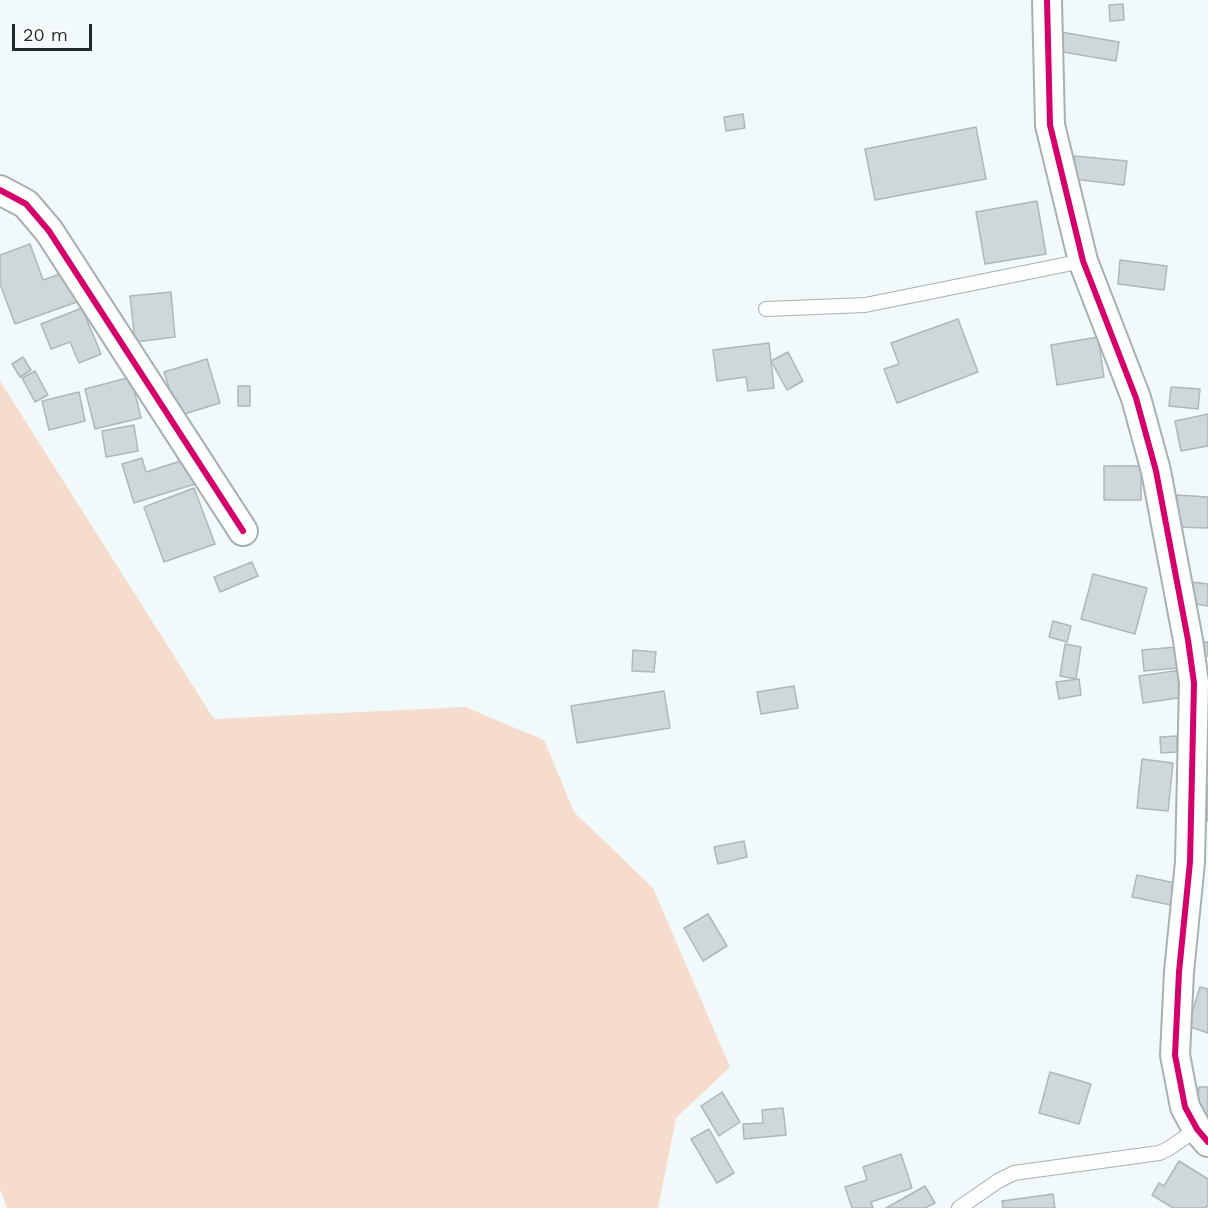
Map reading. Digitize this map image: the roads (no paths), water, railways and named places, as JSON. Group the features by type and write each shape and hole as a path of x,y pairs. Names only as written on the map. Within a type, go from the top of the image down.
{"street":[{"path":"1047,0 1050,125 1083,261 1137,398 1156,471 1194,683 1190,862 1179,972 1174,1055 1185,1107 1202,1136"},
{"path":"0,190 26,204 50,231 243,531"}],"lane":[{"path":"766,309 865,305 1083,261"},
{"path":"959,1208 998,1181 1014,1173 1159,1153 1202,1136"}]}
